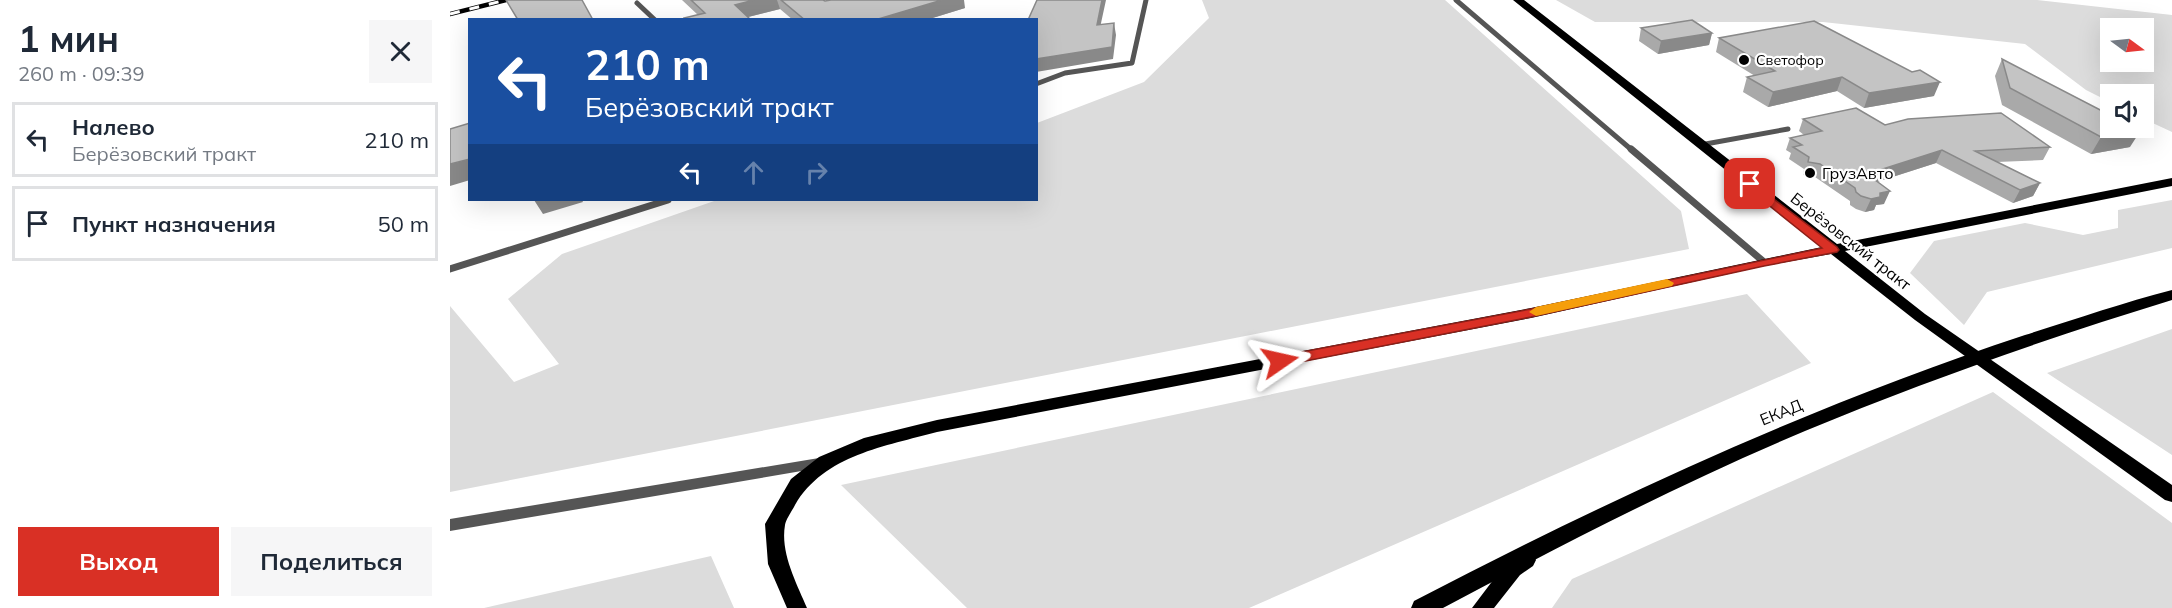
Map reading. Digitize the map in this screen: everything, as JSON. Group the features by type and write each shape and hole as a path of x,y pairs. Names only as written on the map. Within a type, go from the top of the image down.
{"highway":[{"name":"ЕКАД","path":"1422,608 1557,537 1746,449 1917,380 2043,334 2172,295"}],"main road":[{"name":"Берёзовский тракт","path":"1518,0 1920,317 2172,495"},
{"path":"796,608 778,564 775,524 798,484 825,462 870,443 937,426 1531,313 1764,262 2172,182"},
{"path":"1482,608 1513,569 1557,537"}],"street":[{"path":"450,525 825,462"}],"lane":[{"path":"1038,83 1065,73 1132,63 1146,0"},
{"path":"1456,0 1764,262"},
{"path":"637,3 653,18"},
{"path":"1700,145 1788,129"},
{"path":"450,269 665,201"}],"shaded area":[{"path":"1202,0 1445,0 1681,211 1689,249 450,492 450,306 514,382 559,364 508,299 562,254 714,201 1038,201 1038,123 1144,82 1209,18"},
{"path":"1556,0 2037,0 2172,15 2172,132 2154,124 2154,84 2100,84 2100,97 2086,90 2025,44 1823,22 1595,22"},
{"path":"2172,200 2172,248 1987,292 1964,325 1910,273 1934,241 2025,223 2083,235 2118,228 2118,210"},
{"path":"1747,294 1811,363 1249,608 967,608 841,485"},
{"path":"2172,329 2172,455 2047,373"},
{"path":"1993,392 2172,523 2172,608 1552,608 1572,579"},
{"path":"711,556 734,608 484,608"}],"building":[{"path":"506,0 582,0 592,18 517,18"},
{"path":"691,0 754,0 735,5 749,18 684,18 705,13"},
{"path":"781,0 942,0 882,18 803,18"},
{"path":"1037,0 1102,0 1097,25 1114,23 1112,47 1038,59 1038,18 1029,18"},
{"path":"1692,20 1712,33 1661,41 1641,28"},
{"path":"1814,21 1912,72 1920,70 1940,82 1869,93 1842,77 1773,92 1747,77 1775,71 1719,38"},
{"path":"2002,59 2100,110 2100,136 2010,88"},
{"path":"1856,108 1885,125 1908,119 2001,113 2050,147 1975,151 2040,183 2020,190 1942,150 1867,174 1890,191 1880,193 1880,197 1871,199 1861,196 1855,188 1820,164 1808,162 1809,157 1793,147 1802,145 1790,138 1822,131 1803,119"},
{"path":"468,124 468,160 450,164 450,129"}],"railway":[{"path":"450,14 506,0"}],"slow traffic":[{"path":"1536,312 1667,283"}],"place":[{"name":"Светофор","path":"1744,60"},
{"name":"ГрузАвто","path":"1810,173"}],"route":[{"path":"1280,361 1531,313 1764,262 1833,250 1750,184"}]}
